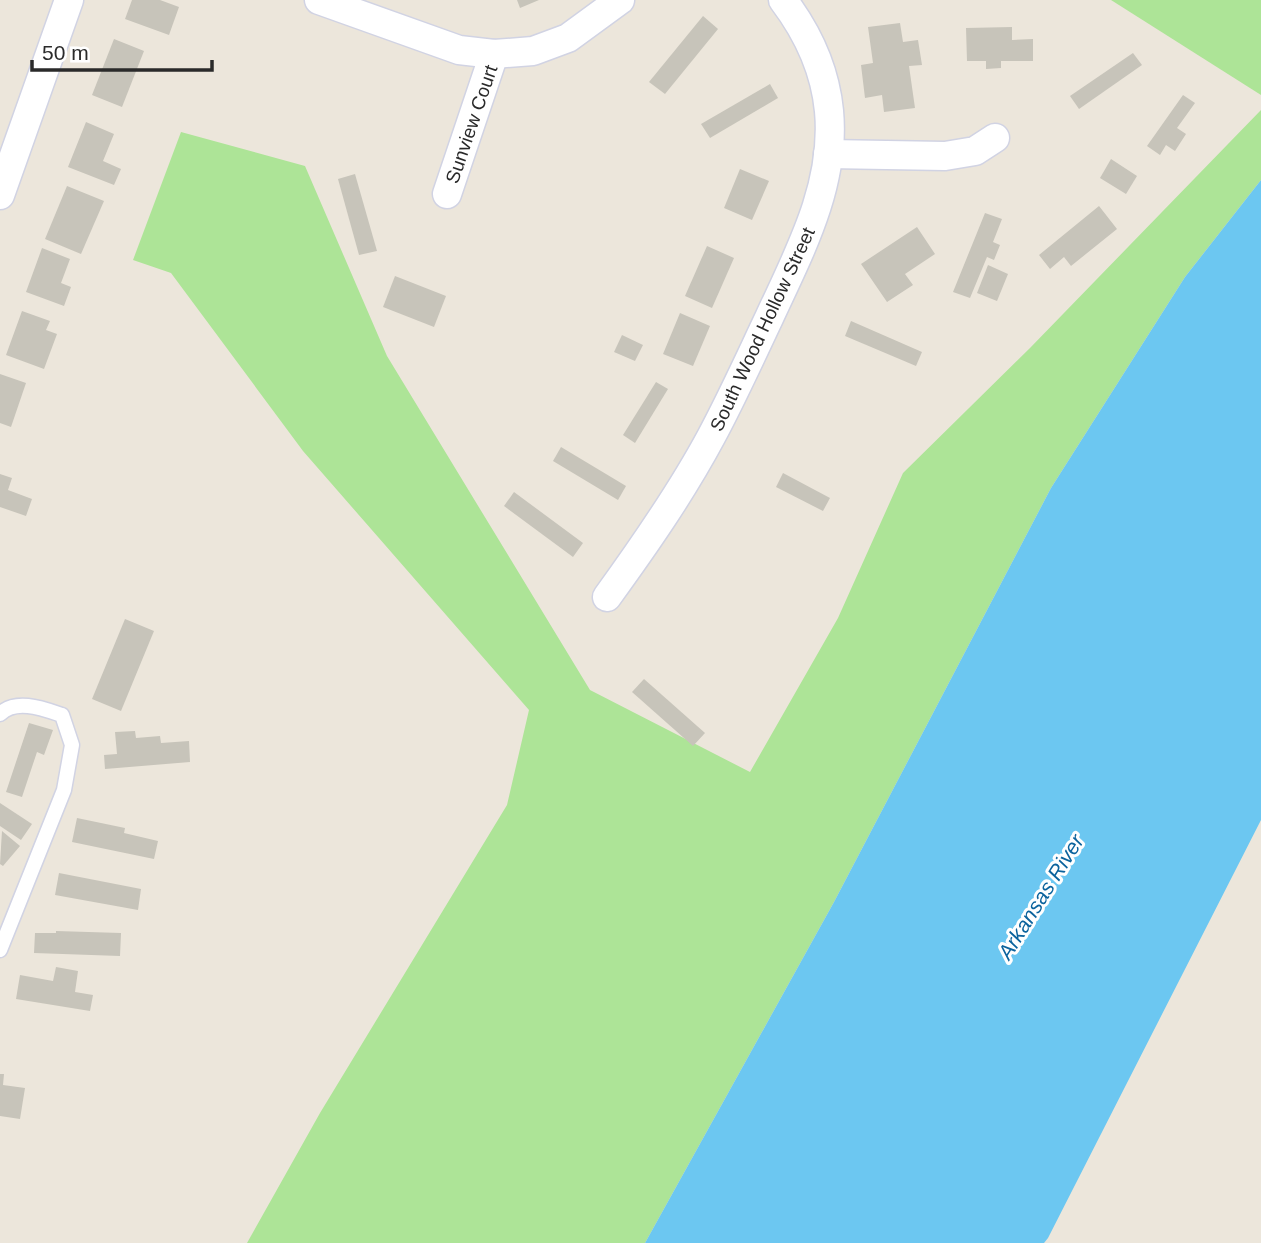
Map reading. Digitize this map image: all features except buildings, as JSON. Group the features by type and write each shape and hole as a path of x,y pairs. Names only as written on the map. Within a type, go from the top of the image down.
{"street":[{"path":"0,195 69,0"},
{"path":"319,0 459,50 494,54 533,51 552,45 568,38 620,0"},
{"name":"South Wood Hollow Street","path":"607,597 652,535 710,439 807,237 820,196 828,154 830,113 825,85 815,51 783,0"},
{"name":"Sunview Court","path":"447,194 494,54"},
{"path":"828,154 945,156 975,151 995,138"}],"lane":[{"path":"0,714 4,710 30,705 62,715 72,745 64,790 0,950"}],"green space":[{"path":"1111,0 1261,0 1261,95"},
{"path":"1261,110 1261,180 1185,277 1051,488 834,902 645,1243 247,1243 320,1113 507,805 529,710 303,451 171,273 133,260 181,132 305,166 387,356 590,690 750,772 838,618 903,473 1030,348"}],"water":[{"name":"Arkansas River","path":"1261,180 1261,820 1048,1238 1044,1243 645,1243 834,902 1051,488 1185,277"}]}
